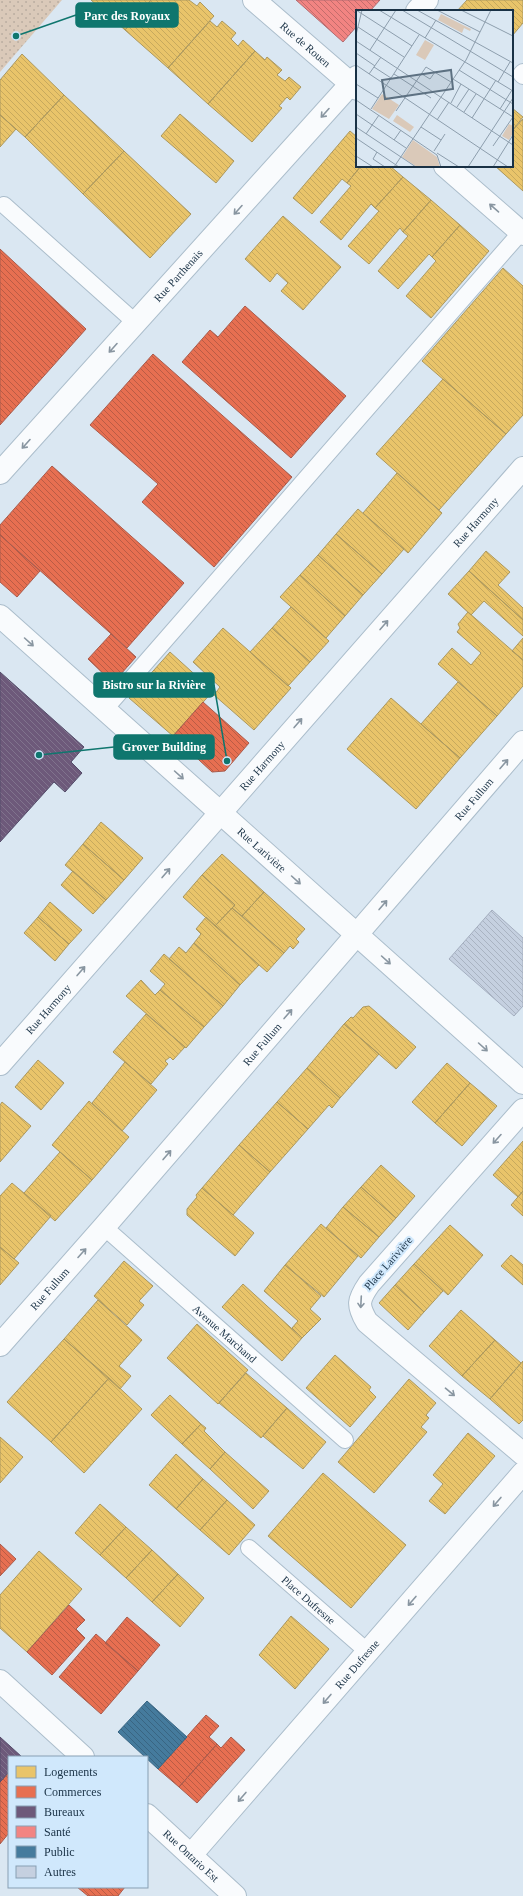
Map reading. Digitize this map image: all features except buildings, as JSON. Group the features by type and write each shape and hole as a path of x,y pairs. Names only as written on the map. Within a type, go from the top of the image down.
{"street":[{"name":"Rue de Rouen","path":"254,0 355,83"},
{"path":"418,10 427,0"},
{"name":"Rue Parthenais","path":"0,473 355,83"},
{"path":"446,167 522,233"},
{"name":"Rue Harmony","path":"0,1064 523,468"},
{"name":"Rue Larivière","path":"0,616 523,1083"},
{"name":"Rue Fullum","path":"0,1345 104,1227 523,742"},
{"name":"Place Larivière","path":"523,1110 369,1284 361,1296 359,1304 367,1322 523,1454"},
{"name":"Rue Dufresne","path":"191,1855 523,1473"},
{"path":"0,1681 82,1756"},
{"name":"Rue Ontario Est","path":"148,1816 236,1896"}],"lane":[{"path":"523,72 521,74 523,76"},
{"path":"4,205 136,323"},
{"path":"105,709 522,233"},
{"name":"Avenue Marchand","path":"104,1227 345,1440"},
{"name":"Place Dufresne","path":"248,1548 368,1652"}],"shaded area":[{"path":"0,0 62,0 0,72"}],"place":[{"name":"Parc des Royaux","path":"16,36"},
{"name":"Grover Building","path":"39,755"},
{"name":"Bistro sur la Rivière","path":"227,761"}]}
